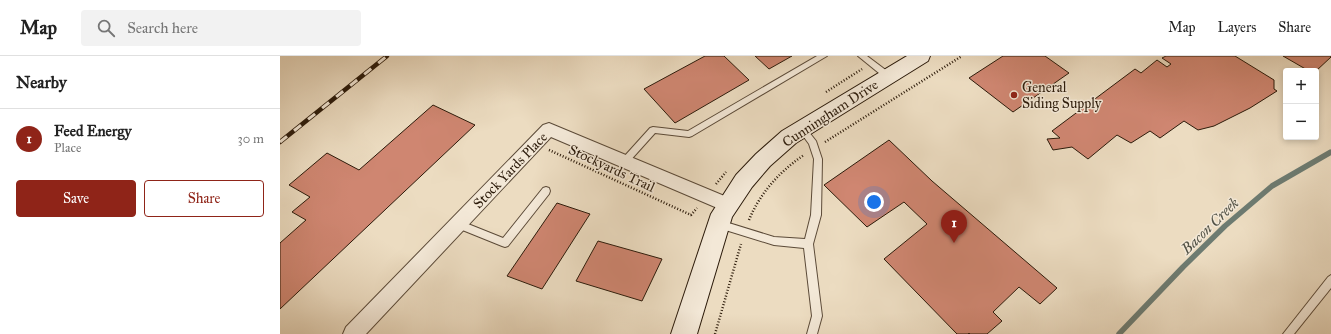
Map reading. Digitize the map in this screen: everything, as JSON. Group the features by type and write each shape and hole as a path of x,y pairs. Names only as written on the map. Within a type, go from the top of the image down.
{"street":[{"name":"Cunningham Drive","path":"684,334 722,214 744,181 763,160 789,136 802,129 880,70 921,56"},
{"name":"Stock Yards Place","path":"353,334 549,128 728,205"}],"lane":[{"path":"625,161 653,130 689,134 823,56"},
{"path":"862,56 880,70"},
{"path":"802,129 813,143 818,159 816,215 808,244 817,316 812,334"},
{"path":"458,224 505,243 546,191"},
{"path":"719,224 774,241 808,244"},
{"path":"1288,334 1331,280"}],"path":[{"path":"820,96 880,70"},
{"name":"Stockyards Trail","path":"534,143 691,215 728,169"}],"building":[{"path":"705,56 724,56 749,80 675,123 644,89"},
{"path":"755,56 792,56 769,69"},
{"name":"General Siding Supply","path":"1003,56 1045,56 1069,73 1013,112 969,78"},
{"path":"1166,56 1235,56 1274,80 1274,89 1277,91 1250,108 1214,126 1198,130 1184,121 1160,138 1150,131 1131,143 1117,135 1088,159 1072,147 1053,150 1047,139 1060,138 1052,131 1135,69 1141,73 1157,60 1167,67 1171,64 1162,58"},
{"path":"1283,56 1331,56 1319,68 1304,68"},
{"path":"433,105 475,125 280,309 280,243 306,220 292,212 310,197 289,185 327,153 359,170"},
{"path":"889,140 932,181 1057,288 1040,304 1019,287 993,312 1002,321 987,334 957,334 884,259 927,224 904,202 867,227 824,185"},
{"path":"557,203 590,214 542,289 507,276"},
{"path":"598,241 662,259 642,301 576,281"}],"waterway":[{"name":"Bacon Creek","path":"1119,334 1183,267 1225,226 1272,186 1331,152"}],"railway":[{"path":"280,142 387,56"}],"place":[{"name":"General Siding Supply","path":"1014,95"},
{"name":"Feed Energy","path":"954,243"}]}
